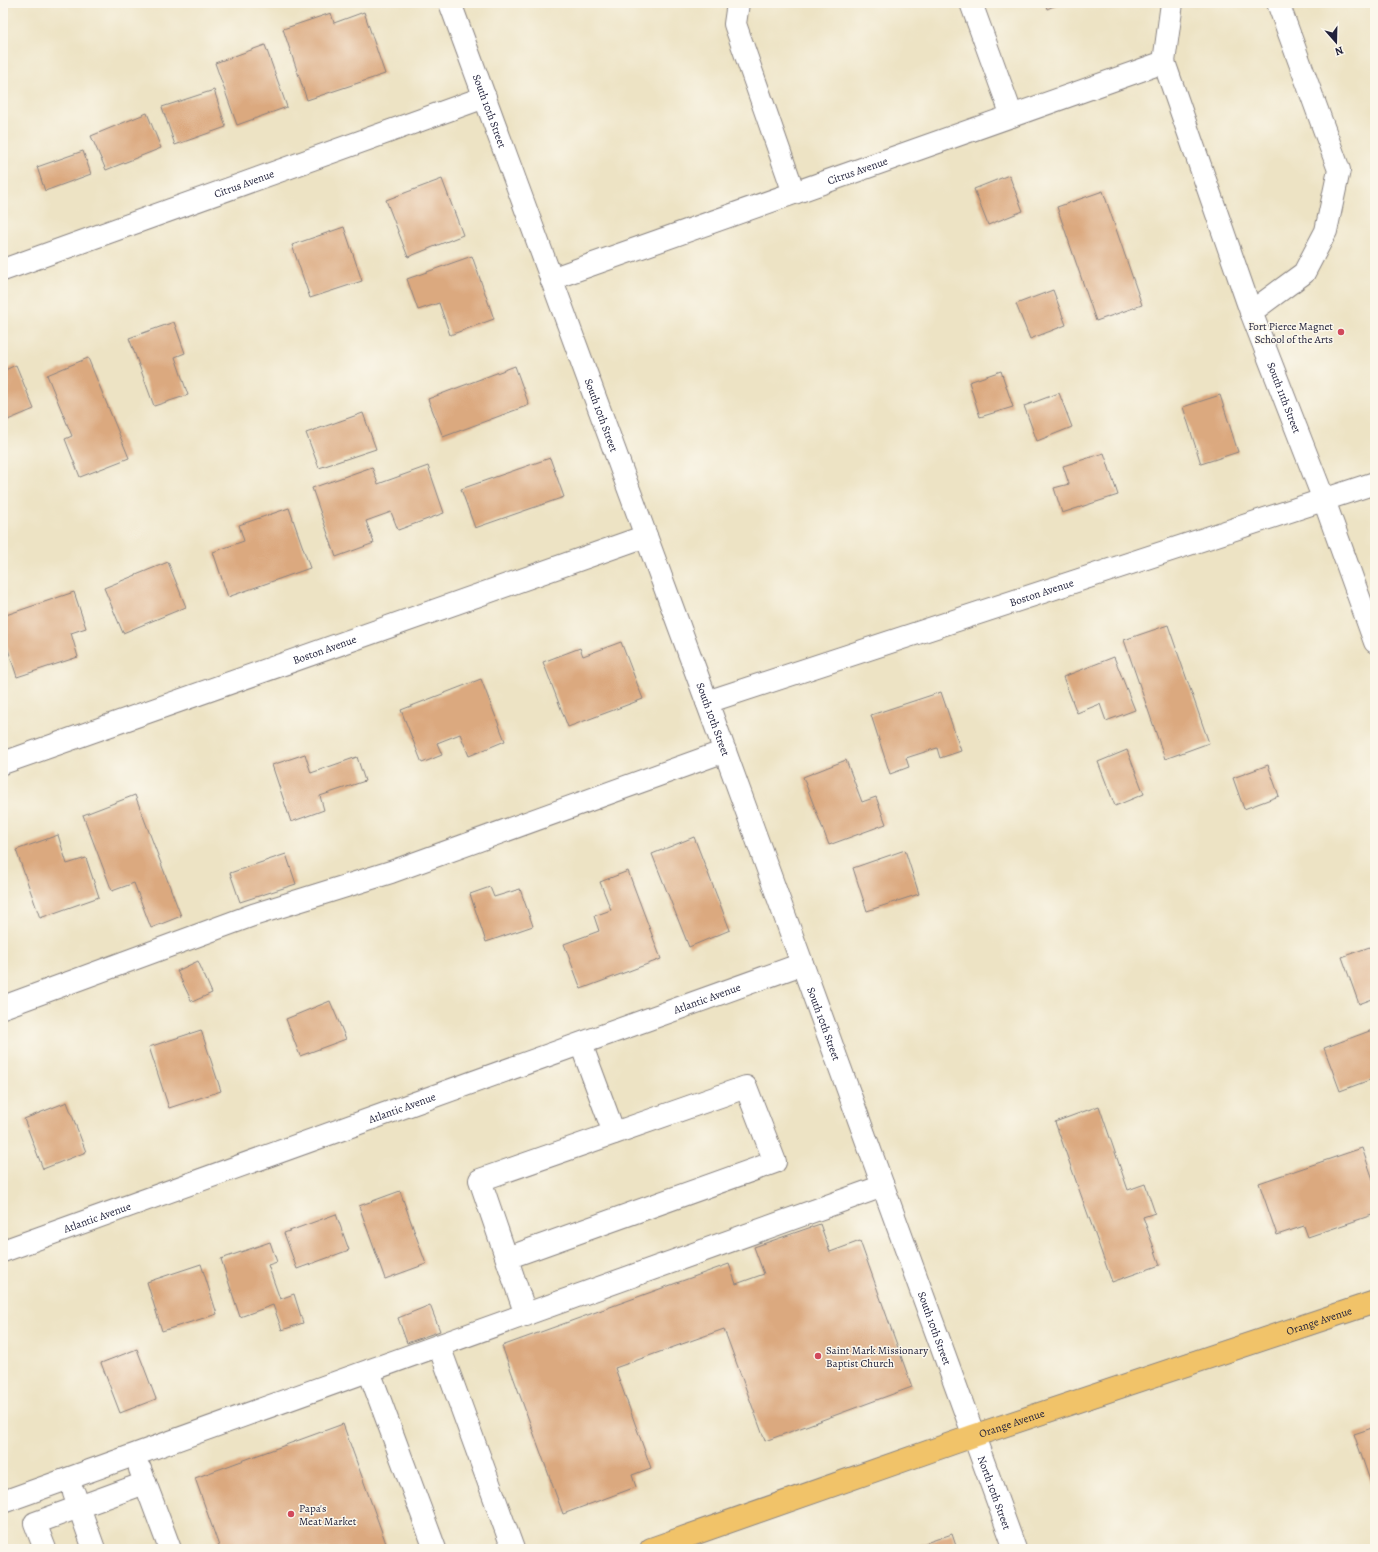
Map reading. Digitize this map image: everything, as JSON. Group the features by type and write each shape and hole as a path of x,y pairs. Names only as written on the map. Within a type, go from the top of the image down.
{"main road":[{"name":"Orange Avenue","path":"651,1549 974,1436 1375,1302"}],"street":[{"name":"South 10th Street","path":"450,3 725,751 974,1436"},
{"path":"738,3 735,24 794,193"},
{"path":"971,3 1012,116"},
{"path":"1164,62 1172,3"},
{"path":"1251,312 1304,273 1326,231 1339,170 1278,3"},
{"name":"Citrus Avenue","path":"551,279 1164,62"},
{"name":"South 11th Street","path":"1164,62 1251,312 1324,500 1375,642"},
{"name":"Citrus Avenue","path":"3,270 485,97"},
{"name":"Boston Avenue","path":"707,702 1375,483"},
{"name":"Boston Avenue","path":"3,763 646,536"},
{"path":"3,1007 253,915 391,872 725,751"},
{"name":"Atlantic Avenue","path":"3,1251 802,964"},
{"path":"581,1044 614,1133"},
{"path":"507,1258 775,1162 746,1087 480,1180 526,1315"},
{"path":"3,1502 883,1186"},
{"path":"439,1346 513,1549"},
{"path":"369,1371 436,1549"},
{"name":"North 10th Street","path":"974,1436 1015,1549"},
{"path":"135,1455 170,1549"},
{"path":"69,1478 94,1549"},
{"path":"44,1549 35,1523 145,1483"}],"building":[{"path":"1045,3 1061,3 1047,9"},
{"path":"364,12 385,74 307,100 283,29 331,13 334,23"},
{"path":"265,45 287,107 237,125 215,63"},
{"path":"214,90 226,127 175,145 162,107"},
{"path":"147,113 161,148 106,170 91,136"},
{"path":"83,151 91,174 45,191 37,167"},
{"path":"1009,175 1023,211 988,225 974,189"},
{"path":"442,179 463,235 408,257 386,200"},
{"path":"1103,191 1142,305 1096,321 1057,207"},
{"path":"344,227 362,281 310,298 292,245"},
{"path":"472,256 494,319 450,335 439,303 418,310 407,279"},
{"path":"1053,290 1066,325 1030,339 1016,304"},
{"path":"174,322 185,353 175,357 188,395 154,406 129,338"},
{"path":"88,358 129,458 80,477 65,439 72,436 47,375"},
{"path":"16,365 34,409 3,422 3,371"},
{"path":"515,366 529,405 443,437 428,399"},
{"path":"1001,371 1013,407 980,417 969,382"},
{"path":"1059,393 1072,427 1037,441 1024,406"},
{"path":"1220,395 1238,452 1201,464 1183,407"},
{"path":"363,413 376,449 319,468 306,433"},
{"path":"1104,453 1118,495 1062,513 1054,488 1069,484 1063,466"},
{"path":"550,458 564,497 475,528 461,489"},
{"path":"428,466 444,513 398,530 391,512 366,521 374,543 336,557 312,488 372,467 378,484"},
{"path":"289,508 310,568 228,597 213,552 244,541 239,525"},
{"path":"168,562 186,607 123,633 104,588"},
{"path":"74,592 86,628 71,633 78,657 17,677 3,634 3,616"},
{"path":"1168,625 1209,743 1165,759 1124,640"},
{"path":"621,642 643,699 568,727 543,662 580,648 583,656"},
{"path":"1114,657 1135,710 1106,721 1100,704 1077,713 1063,677"},
{"path":"481,679 505,741 469,756 460,734 437,743 442,755 422,763 401,710"},
{"path":"941,692 961,751 940,758 937,748 906,758 909,767 890,774 871,715"},
{"path":"1127,750 1144,794 1115,806 1098,762"},
{"path":"305,754 311,773 357,757 365,781 320,796 324,810 291,822 272,765"},
{"path":"846,760 862,802 876,797 886,824 829,845 803,777"},
{"path":"1268,765 1279,796 1244,809 1233,778"},
{"path":"135,795 181,916 151,928 134,883 112,891 83,815"},
{"path":"58,835 67,864 86,858 99,897 40,918 16,850"},
{"path":"694,837 730,930 689,947 652,854"},
{"path":"905,850 919,894 867,911 853,868"},
{"path":"286,854 296,884 240,902 230,873"},
{"path":"628,871 661,959 581,989 564,944 599,931 594,916 611,910 600,882"},
{"path":"490,887 494,897 520,889 533,926 486,942 470,894"},
{"path":"1375,945 1375,998 1359,1004 1342,957"},
{"path":"198,961 212,993 192,1002 177,971"},
{"path":"330,1001 346,1039 300,1056 286,1019"},
{"path":"1375,1029 1375,1078 1340,1091 1324,1048"},
{"path":"201,1030 221,1091 169,1108 149,1047"},
{"path":"67,1102 86,1152 43,1169 24,1119"},
{"path":"1099,1106 1128,1190 1145,1184 1155,1213 1143,1217 1160,1265 1112,1282 1055,1122"},
{"path":"1362,1148 1375,1185 1375,1214 1308,1237 1304,1226 1277,1235 1259,1183"},
{"path":"400,1191 426,1264 385,1279 359,1206"},
{"path":"336,1214 349,1250 297,1269 284,1233"},
{"name":"Saint Mark Missionary Baptist Church","path":"820,1224 830,1252 860,1241 912,1387 765,1441 724,1329 615,1368 651,1468 632,1475 636,1487 563,1514 502,1346 729,1264 736,1284 764,1274 754,1247"},
{"path":"270,1242 277,1262 268,1265 280,1299 294,1294 303,1323 282,1330 273,1305 240,1317 221,1259"},
{"path":"201,1264 217,1314 162,1331 147,1282"},
{"path":"430,1305 440,1331 407,1343 398,1318"},
{"path":"137,1349 156,1399 120,1413 101,1363"},
{"name":"Papa's Meat Market","path":"343,1424 388,1549 220,1549 195,1478"},
{"path":"1375,1427 1375,1495 1354,1434"},
{"path":"952,1534 957,1549 908,1549"}],"place":[{"name":"Fort Pierce Magnet School of the Arts","path":"1341,332"},
{"name":"Saint Mark Missionary Baptist Church","path":"818,1356"},
{"name":"Papa's Meat Market","path":"291,1514"}]}
